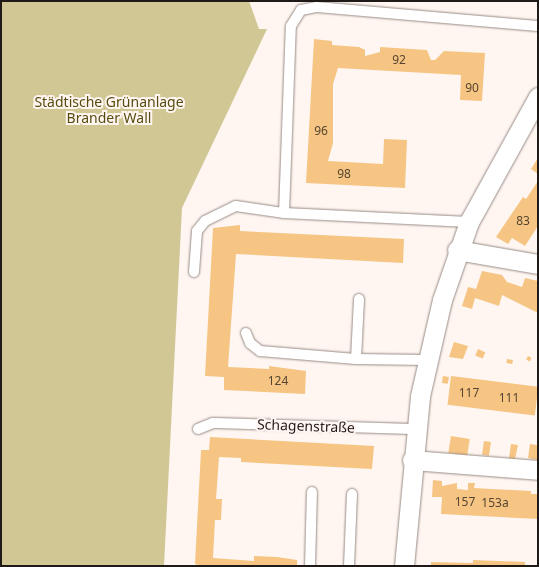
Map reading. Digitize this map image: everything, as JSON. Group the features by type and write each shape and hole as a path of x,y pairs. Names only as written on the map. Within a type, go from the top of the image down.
{"street":[{"path":"404,566 415,429 426,360 457,250 469,222 538,97"},
{"path":"457,250 538,264"},
{"path":"412,460 538,470"}],"lane":[{"path":"284,213 291,26 301,10 316,7 538,26"},
{"path":"194,272 197,231 205,221 236,206 284,213 469,222"},
{"path":"356,359 358,299"},
{"path":"246,333 250,343 260,351 356,359 426,360"},
{"name":"Schagenstraße","path":"198,429 213,423 415,429"},
{"path":"310,566 312,492"},
{"path":"349,566 352,494"}],"green space":[{"name":"Städtische Grünanlage Brander Wall","path":"1,1 249,1 259,29 267,29 182,208 164,566 1,566"}],"building":[{"path":"314,39 332,41 332,45 359,47 365,50 365,56 380,52 380,47 427,50 431,60 435,60 444,51 485,53 482,101 460,100 461,75 338,68 333,84 333,143 328,161 383,164 384,139 407,140 405,188 306,183"},
{"path":"538,158 538,174 531,169"},
{"path":"538,181 538,226 525,246 512,238 508,244 496,237 523,197 526,199"},
{"path":"240,225 240,231 404,239 403,263 236,254 228,367 269,369 269,366 306,371 305,394 224,390 224,377 205,376 213,228"},
{"path":"482,271 502,275 507,282 522,287 525,278 538,281 538,313 502,295 499,306 475,298 472,309 462,306 468,287 476,289"},
{"path":"454,342 468,346 463,359 449,357"},
{"path":"478,349 485,352 483,359 475,355"},
{"path":"528,356 532,358 530,361 526,360"},
{"path":"507,359 513,360 512,364 506,363"},
{"path":"443,376 449,377 448,384 442,383"},
{"path":"451,376 538,387 535,416 447,405"},
{"path":"451,436 470,439 467,456 448,453"},
{"path":"210,437 374,446 372,469 241,462 241,458 219,457 216,499 222,499 221,520 215,520 213,558 254,561 254,556 277,557 297,560 297,566 202,566 195,564 201,450 209,450"},
{"path":"484,441 491,442 489,456 482,455"},
{"path":"511,444 518,445 515,459 509,458"},
{"path":"530,444 537,445 538,460 528,458"},
{"path":"433,480 442,481 442,486 457,483 457,489 468,490 468,483 475,483 474,488 531,491 531,494 538,494 538,519 441,514 442,497 432,497"},
{"path":"473,560 525,562 525,566 431,566 431,562 473,563"}]}
